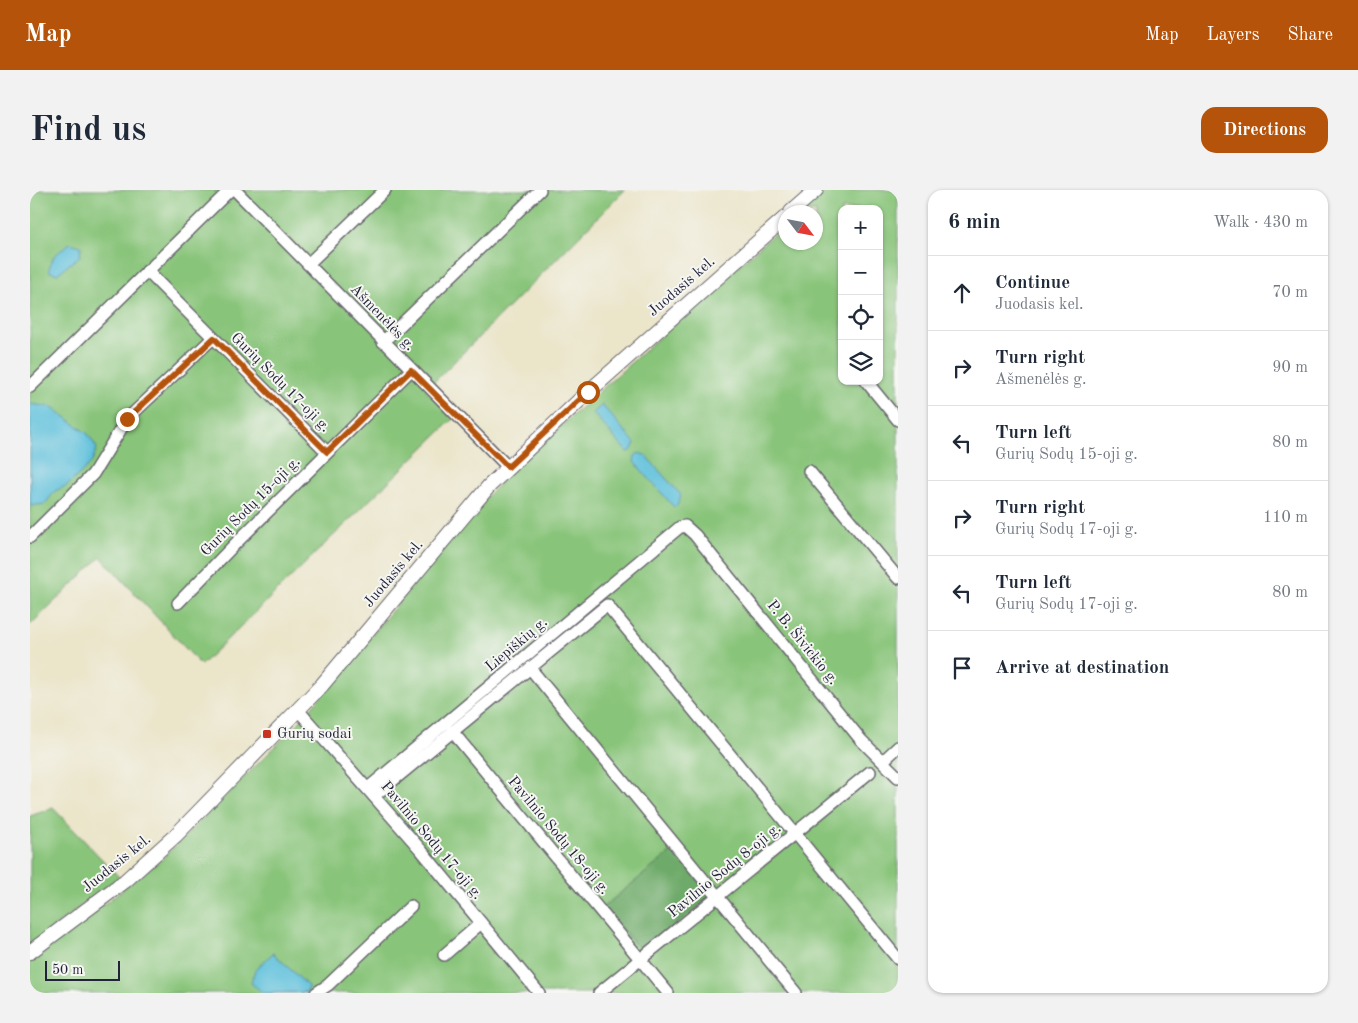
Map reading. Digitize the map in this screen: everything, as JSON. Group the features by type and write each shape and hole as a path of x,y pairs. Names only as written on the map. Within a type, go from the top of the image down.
{"main road":[{"path":"799,205 816,190"},
{"name":"Juodasis kel.","path":"30,952 154,856 328,679 472,505 508,467 588,392 778,225"}],"street":[{"path":"30,388 230,190"},
{"name":"Ašmenėlės g.","path":"236,190 508,467"},
{"path":"308,264 385,190"},
{"path":"384,342 540,190"},
{"path":"147,271 214,338"},
{"name":"Gurių Sodų 17-oji g.","path":"30,538 93,474 127,419 214,338 327,452"},
{"name":"Gurių Sodų 15-oji g.","path":"178,603 411,370"},
{"path":"869,385 898,420"},
{"path":"809,471 898,578"},
{"name":"P. B. Šivickio g.","path":"685,526 695,535 861,740 898,777"},
{"name":"Liepiškių g.","path":"371,792 680,527 685,526"},
{"path":"371,792 452,731 607,606 898,959"},
{"path":"530,668 796,993"},
{"name":"Pavilnio Sodų 17-oji g.","path":"298,710 371,792 539,993"},
{"name":"Pavilnio Sodų 18-oji g.","path":"452,731 668,993"},
{"path":"883,761 898,748"},
{"name":"Pavilnio Sodų 8-oji g.","path":"599,993 870,772"},
{"path":"316,993 328,985 411,906"},
{"path":"444,955 481,923"}],"green space":[{"path":"30,190 625,190 426,390 453,419 201,665 101,557 30,625"},
{"path":"824,190 898,190 898,993 30,993 30,962 164,857 297,725 489,494 522,461 778,230 778,250 823,250 823,205 807,205"},
{"path":"53,808 119,877 30,945 30,816"},
{"path":"670,853 676,854 710,893 710,896 644,951 641,951 603,907"}],"water":[{"path":"70,243 81,246 80,256 57,274 50,272 49,268 54,256"},
{"path":"30,404 52,407 88,434 97,448 92,462 68,485 55,491 45,504 30,506"},
{"path":"602,405 635,443 631,451 627,452 593,413"},
{"path":"639,453 645,455 681,495 677,506 674,507 634,462 635,456"},
{"path":"273,953 308,986 307,992 263,993 251,983 255,970"}],"place":[{"name":"Gurių sodai","path":"267,734"}],"route":[{"path":"127,419 214,338 327,452 411,370 508,467 588,392"}]}
